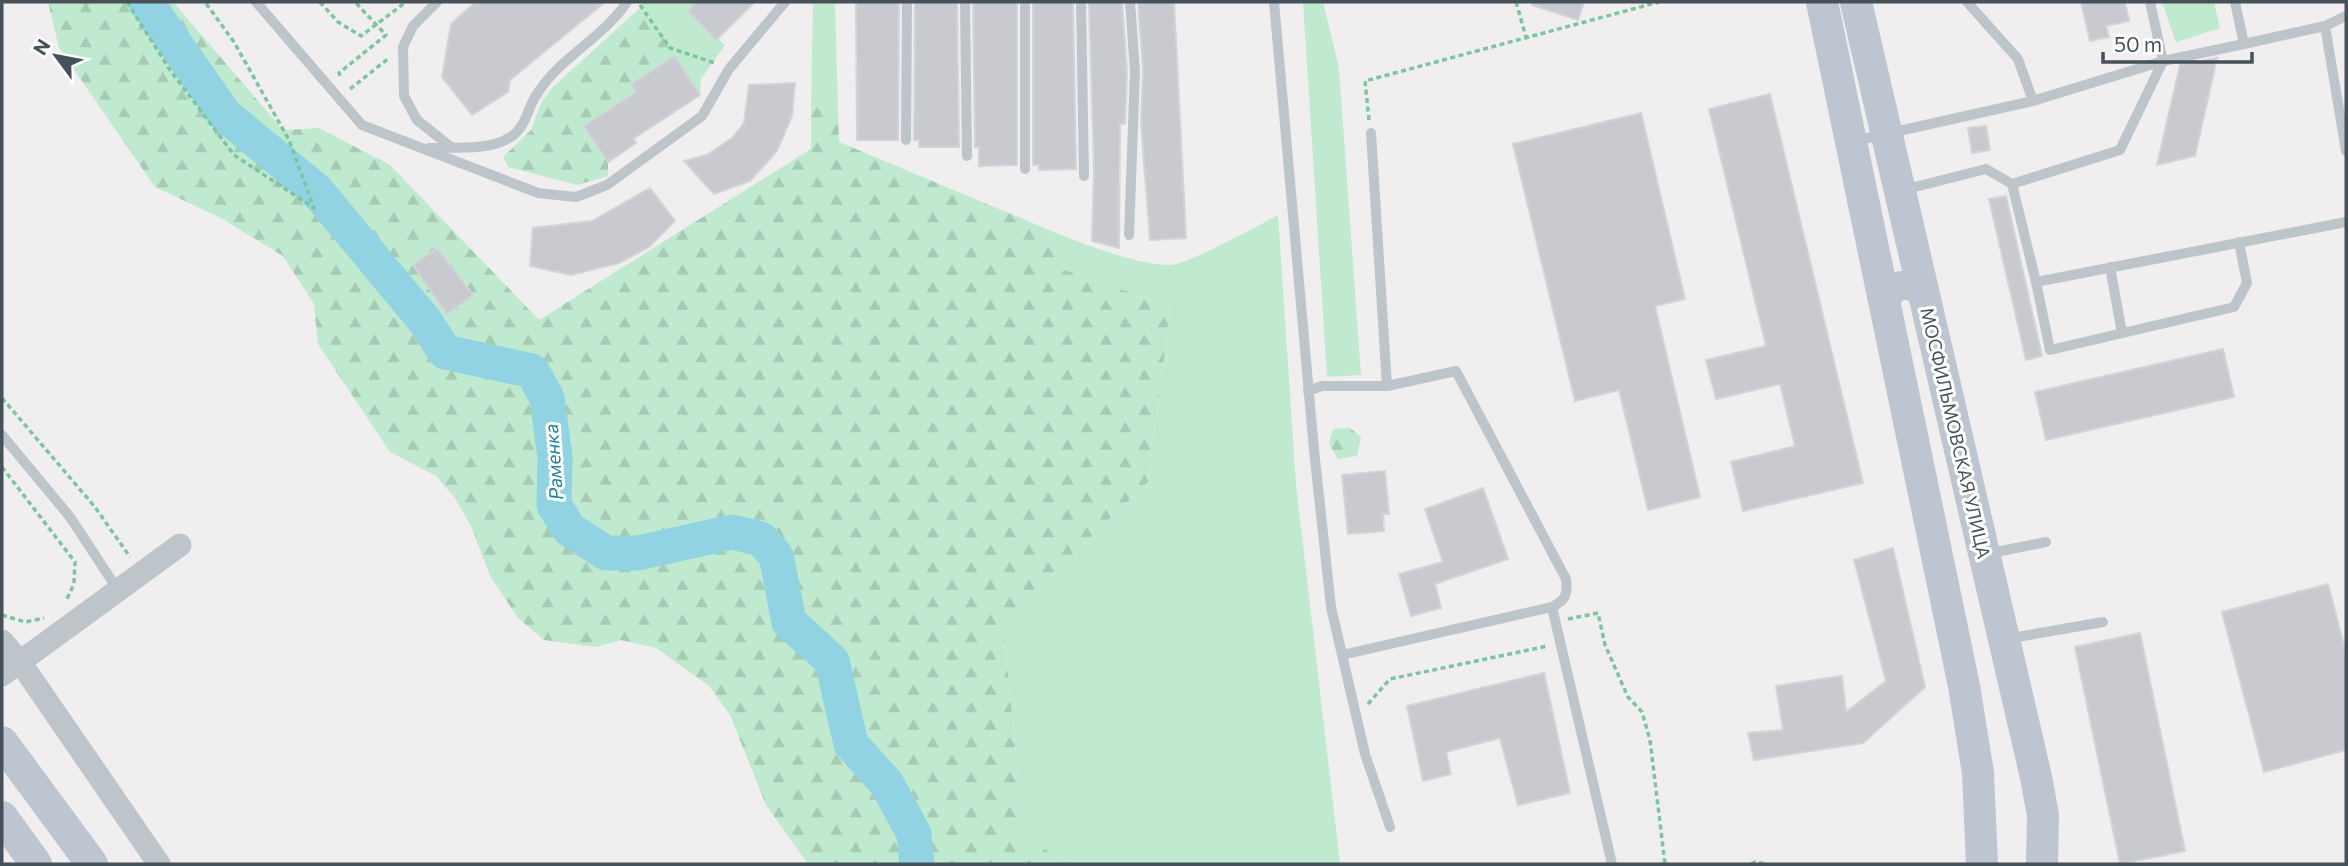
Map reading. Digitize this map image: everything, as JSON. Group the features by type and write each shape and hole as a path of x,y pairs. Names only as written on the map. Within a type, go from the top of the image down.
{"main road":[{"path":"1822,2 1964,686 1979,773 1982,864"},
{"name":"МОСФИЛЬМОВСКАЯ УЛИЦА","path":"1856,2 2043,815"},
{"path":"2,741 92,864"},
{"path":"2042,864 2043,815"},
{"path":"2,817 36,864"}],"street":[{"path":"1886,308 1888,293 1901,285 1916,287 1925,300"},
{"path":"11,669 180,545"},
{"path":"2,641 11,669 159,864"},
{"name":"МОСФИЛЬМОВСКАЯ УЛИЦА","path":"2043,815 2054,864"}],"lane":[{"path":"256,2 362,125 538,192 576,197 607,186 702,116 729,69 785,2"},
{"path":"437,2 413,26 404,47 404,96 417,120 452,147"},
{"path":"426,148 487,145 509,138 525,121 537,93 559,69 614,22 627,2"},
{"path":"906,140 907,2"},
{"path":"965,2 967,156"},
{"path":"1025,2 1025,169"},
{"path":"1081,2 1084,176"},
{"path":"1129,234 1135,71 1130,2"},
{"path":"1274,2 1308,391 1331,607 1365,754 1390,827"},
{"path":"1967,2 2018,59 2033,101"},
{"path":"2012,184 2120,150 2163,61 2150,2"},
{"path":"2235,2 2244,44"},
{"path":"1851,141 2033,101 2163,61 2325,26 2346,16"},
{"path":"2325,26 2346,150"},
{"path":"1371,133 1387,386"},
{"path":"1900,191 1986,169 2012,184 2050,350 2234,307 2247,283 2239,242"},
{"path":"2036,282 2346,222"},
{"path":"2110,268 2122,333"},
{"path":"1308,391 1322,386 1387,386 1456,371 1566,579 1568,592 1563,601 1552,607 1342,655"},
{"path":"2,435 70,517 118,590"},
{"path":"1984,554 2046,542"},
{"path":"1552,607 1612,864"},
{"path":"2003,639 2103,622"}],"path":[{"path":"127,2 170,70 234,155 314,208 289,140 234,42 205,2"},
{"path":"355,2 386,35 339,74 355,97"},
{"path":"320,3 338,22 361,36 406,2"},
{"path":"635,2 642,6 670,48 705,58 729,69"},
{"path":"1516,2 1526,37"},
{"path":"1371,133 1365,81 1659,2"},
{"path":"350,89 404,47"},
{"path":"2,398 94,507 142,573"},
{"path":"2,467 48,522 75,562 74,584 64,604"},
{"path":"1556,623 1598,613 1605,645 1628,697 1642,712 1650,740 1665,864"},
{"path":"2,615 25,621 46,617"},
{"path":"1357,716 1390,679 1561,644"},
{"path":"1753,863 1765,864"}],"green space":[{"path":"48,2 173,2 283,130 319,128 390,165 539,320 811,149 811,106 838,110 839,142 1054,232 1064,270 1171,306 1148,482 1003,621 1024,837 1070,864 808,864 766,805 730,715 709,686 656,648 621,640 596,647 544,640 518,618 490,576 472,528 455,498 436,476 390,452 318,344 314,304 283,256 221,218 155,187 59,48"},
{"path":"644,2 697,2 688,11 725,45 701,79 700,95 642,6"},
{"path":"813,2 835,2 838,110 811,106"},
{"path":"1303,2 1323,2 1339,68 1361,375 1327,377"},
{"path":"2162,2 2214,2 2220,28 2176,42"},
{"path":"642,6 675,56 632,84 636,92 584,126 608,162 608,176 577,185 508,167 503,157 531,130 541,103 552,88"},
{"path":"1278,215 1296,484 1340,864 1070,864 1024,837 1003,621 1148,482 1171,306 1064,270 1054,232 1127,258 1169,265 1206,252"},
{"path":"1350,428 1361,437 1357,456 1338,459 1329,444 1333,429"}],"building":[{"path":"475,2 605,2 510,80 508,92 472,115 442,77 451,24"},
{"path":"697,2 755,2 716,40 688,11"},
{"path":"856,2 899,2 898,140 857,140"},
{"path":"915,2 957,2 959,147 919,147 919,140 914,140"},
{"path":"973,2 1017,2 1017,165 979,166 979,147 975,147"},
{"path":"1033,2 1073,2 1076,169 1039,170 1039,165 1033,165"},
{"path":"1089,2 1122,2 1127,71 1125,124 1120,124 1119,248 1092,241 1094,169"},
{"path":"1138,2 1174,2 1186,238 1150,240 1141,123 1143,70"},
{"path":"1532,2 1584,2 1578,20 1532,5"},
{"path":"2081,2 2125,2 2129,21 2106,26 2109,37 2090,41"},
{"path":"675,56 700,95 633,139 636,143 608,162 584,126 636,92 631,84"},
{"path":"2217,58 2195,156 2157,165 2180,65"},
{"path":"795,83 792,116 777,151 750,181 714,194 684,161 707,155 732,138 744,123 749,85"},
{"path":"1770,94 1863,483 1743,511 1731,462 1795,446 1780,384 1716,399 1706,360 1766,346 1709,109"},
{"path":"1641,113 1685,299 1655,306 1700,497 1648,510 1619,390 1575,401 1513,144"},
{"path":"1986,126 1990,150 1972,153 1968,128"},
{"path":"650,188 675,221 649,247 619,263 571,275 530,266 533,228 592,221"},
{"path":"2006,196 2042,356 2026,360 1989,199"},
{"path":"437,248 473,295 447,314 413,265"},
{"path":"2223,349 2234,397 2046,440 2035,392"},
{"path":"1385,471 1389,514 1383,514 1384,531 1348,534 1342,475"},
{"path":"1483,488 1508,559 1435,584 1441,608 1411,616 1399,574 1443,562 1425,509"},
{"path":"1893,548 1925,687 1863,743 1754,760 1748,733 1783,730 1776,686 1842,676 1846,712 1886,681 1854,560"},
{"path":"2328,584 2346,653 2346,750 2264,772 2222,612"},
{"path":"2140,633 2185,851 2120,864 2075,647"},
{"path":"1544,673 1570,793 1518,805 1500,738 1446,752 1451,774 1423,781 1407,706"}],"waterway":[{"name":"Раменка","path":"146,2 225,115 316,190 425,321 445,352 532,371 547,398 555,458 554,505 570,530 606,553 638,553 732,532 761,539 776,556 789,622 832,661 851,744 887,784 914,834 917,864"}]}
